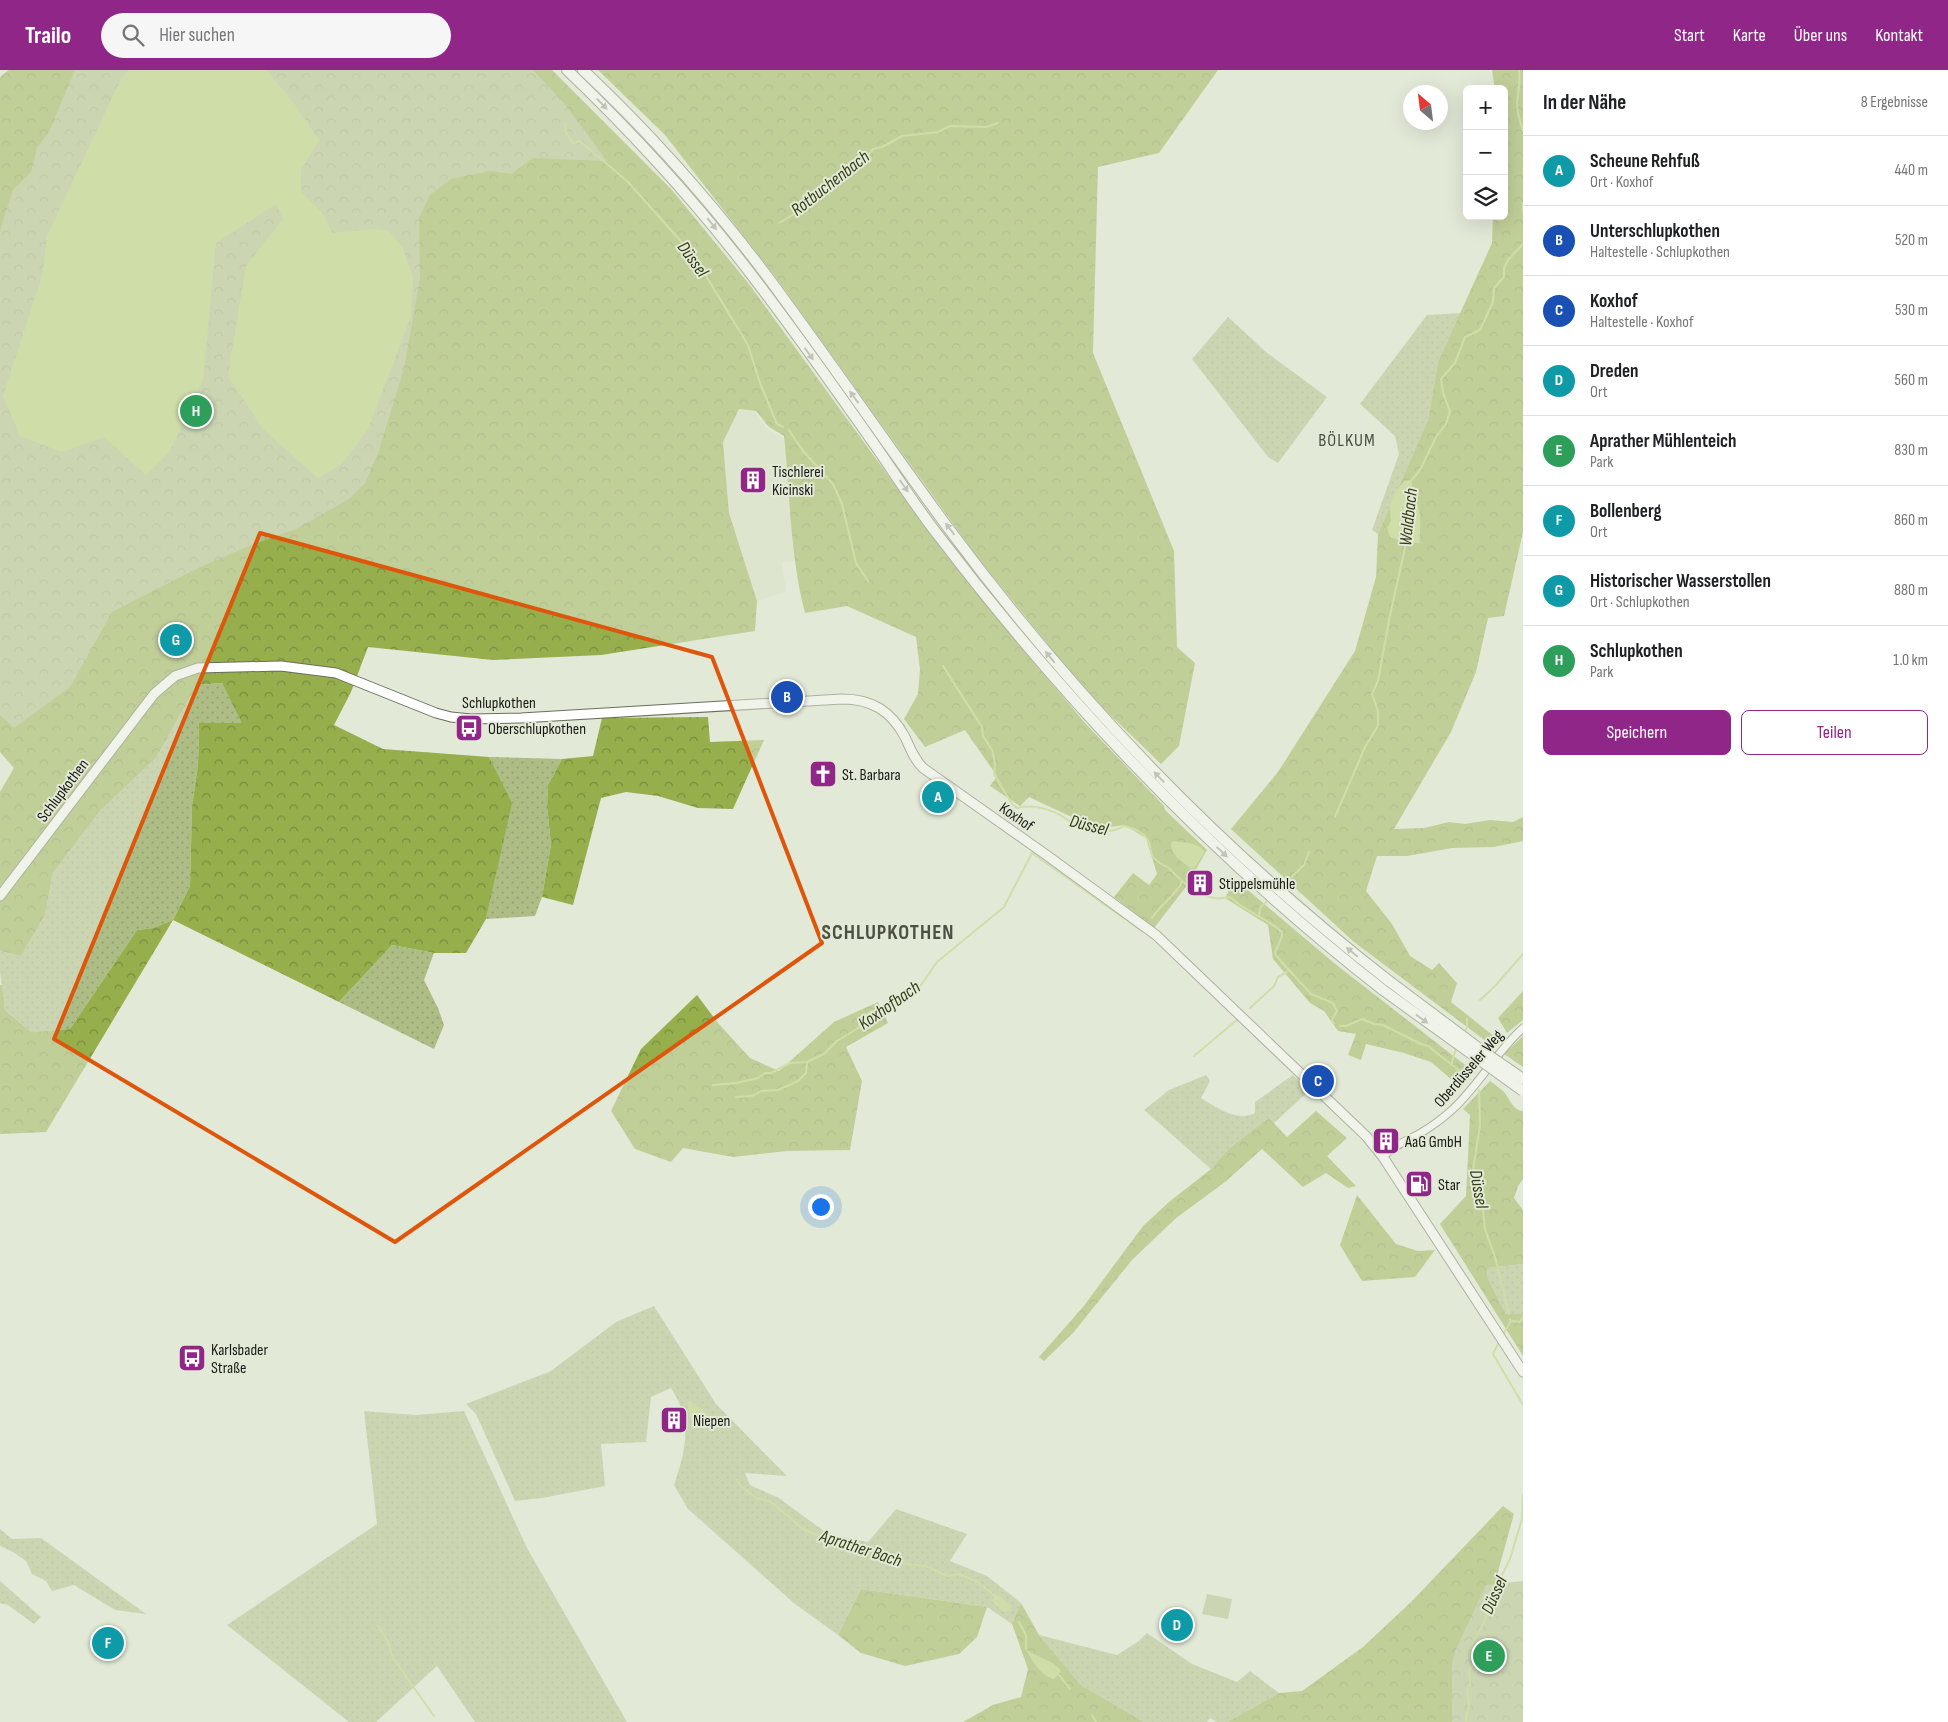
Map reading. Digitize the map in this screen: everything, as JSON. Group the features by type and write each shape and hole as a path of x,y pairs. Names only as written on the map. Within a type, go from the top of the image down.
{"highway":[{"path":"567,70 666,170 713,225 847,405 936,532 991,603 1089,718 1190,815 1313,926 1386,986 1523,1091"},
{"path":"583,70 673,162 720,216 766,274 947,526 1054,662 1190,815"},
{"path":"1386,986 1523,1079"}],"main road":[{"name":"Schlupkothen","path":"0,896 154,694 175,676 198,668 282,666 320,670 336,673 436,713 471,719 521,718 849,699 874,704"},
{"name":"Koxhof","path":"874,704 895,720 914,757 923,768 1156,935 1366,1136 1383,1157 1523,1372"}],"street":[{"name":"Oberdüsseler Weg","path":"1383,1157 1402,1142 1432,1126 1454,1108 1467,1095 1507,1044 1523,1028"}],"highlighted area":[{"path":"260,533 712,657 822,943 395,1242 54,1039"}],"shaded area":[{"path":"738,409 755,412 767,429 784,439 795,561 782,562 786,592 757,601 729,513 723,442"}],"green space":[{"path":"9,70 552,70 672,190 749,284 906,500 1018,644 1086,724 1164,806 1165,810 1207,850 1185,888 1154,928 1114,897 1133,873 1149,885 1157,874 1146,838 1124,825 1097,829 1029,797 1020,806 990,786 997,776 965,730 925,747 904,719 918,694 920,669 916,637 847,606 805,613 793,547 784,436 769,427 756,411 739,409 723,442 729,513 757,601 755,631 601,655 493,660 368,647 351,692 334,725 383,749 489,757 512,803 486,919 466,953 434,953 392,945 339,1002 173,920 190,886 192,806 198,765 199,723 242,723 222,683 197,685 156,758 100,811 53,873 45,915 21,956 0,951 0,792 14,768 0,752 0,77"},
{"path":"75,70 533,70 564,103 607,161 533,158 511,174 490,171 451,179 430,195 419,218 420,278 404,368 378,453 365,483 349,499 296,529 246,547 194,570 112,612 70,687 14,728 0,715 0,230 13,190 31,172 37,148 49,132"},
{"path":"598,70 1218,70 1159,153 1098,167 1093,353 1174,551 1177,647 1195,663 1179,746 1161,764 1101,706 1059,658 977,557 774,275 665,135"},
{"path":"1492,70 1523,70 1523,532 1504,616 1488,618 1476,672 1451,732 1394,829 1424,828 1449,822 1465,824 1490,820 1513,822 1523,817 1523,841 1494,847 1452,848 1407,856 1377,856 1366,891 1392,924 1410,956 1432,970 1439,963 1457,983 1451,1002 1500,1041 1495,1048 1354,942 1231,829 1278,772 1355,651 1376,577 1378,534 1428,420 1438,362 1492,243 1493,220 1508,220 1508,85 1494,85"},
{"path":"1461,313 1438,362 1428,420 1378,534 1372,530 1399,454 1395,436 1360,404 1427,315"},
{"path":"1228,317 1266,352 1327,397 1278,463 1268,457 1192,359"},
{"path":"222,683 243,723 199,723 198,765 192,806 190,886 173,920 153,928 137,930 70,1029 31,1032 5,1010 0,972 0,951 21,956 45,915 53,873 100,811 156,758 197,685"},
{"path":"708,717 710,742 764,740 733,809 698,808 658,796 626,792 601,798 573,905 542,897 551,845 547,806 548,785 562,759 593,756 602,718"},
{"path":"489,757 562,759 548,785 547,806 551,845 542,897 535,916 486,919 511,804"},
{"path":"1235,879 1334,963 1469,1068 1459,1086 1431,1062 1404,1053 1366,1044 1361,1060 1348,1055 1356,1034 1338,1031 1324,1011 1310,1003 1273,959 1268,925 1225,898"},
{"path":"173,920 46,1132 0,1134 0,985 2,985 5,1010 31,1032 70,1029 137,930 153,928"},
{"path":"392,945 434,953 424,980 444,1025 434,1049 339,1002"},
{"path":"1523,991 1523,1020 1507,1033 1498,1018"},
{"path":"697,995 718,1023 750,1058 779,1071 834,1022 878,1002 888,1023 846,1047 862,1081 850,1150 787,1151 733,1157 683,1148 671,1162 635,1149 611,1111 641,1049"},
{"path":"1523,1036 1523,1067 1504,1054"},
{"path":"1206,1075 1210,1081 1201,1098 1220,1110 1234,1115 1241,1116 1255,1113 1255,1102 1293,1075 1309,1091 1274,1123 1269,1118 1211,1169 1144,1110 1169,1090"},
{"path":"1490,1081 1503,1091 1516,1108 1523,1111 1523,1179 1518,1186 1514,1198 1523,1210 1523,1264 1487,1268 1488,1279 1506,1314 1523,1314 1523,1356 1440,1224 1466,1196 1470,1115 1463,1109"},
{"path":"1316,1111 1347,1138 1327,1156 1356,1186 1348,1188 1326,1173 1303,1187 1262,1149 1225,1182 1175,1219 1132,1260 1073,1333 1044,1361 1039,1357 1083,1307 1143,1226 1169,1202 1211,1169 1229,1149 1269,1118 1287,1137"},
{"path":"1357,1195 1396,1244 1418,1251 1435,1250 1415,1277 1362,1281 1340,1245"},
{"path":"1523,1264 1523,1314 1506,1314 1488,1279 1487,1268"},
{"path":"654,1306 716,1404 787,1476 745,1473 750,1485 779,1498 828,1534 868,1542 896,1509 967,1534 950,1561 987,1576 1021,1603 1012,1624 987,1607 861,1589 838,1635 795,1604 688,1509 674,1485 682,1459 685,1424 678,1400 671,1388 651,1397 646,1442 601,1444 605,1486 515,1501 476,1414 466,1404 551,1371 616,1322"},
{"path":"364,1411 416,1415 464,1411 527,1548 627,1722 475,1722 437,1666 376,1722 349,1722 227,1625 377,1524"},
{"path":"1503,1506 1514,1514 1499,1568 1486,1628 1474,1722 1227,1722 1279,1693 1302,1691 1363,1647 1411,1602"},
{"path":"0,1529 12,1539 41,1538 146,1614 115,1610 74,1585 52,1591 46,1581 32,1574 26,1561 0,1546"},
{"path":"0,1581 41,1617 34,1624 8,1605 0,1603"},
{"path":"1523,1581 1523,1722 1452,1722 1452,1663 1456,1649 1486,1585"},
{"path":"861,1589 987,1607 977,1637 959,1654 905,1666 861,1653 838,1635"},
{"path":"1207,1594 1232,1599 1228,1619 1202,1614"},
{"path":"1021,1603 1039,1635 1081,1685 1144,1722 963,1722 993,1705 1021,1697 1028,1669 1012,1624"},
{"path":"1147,1633 1192,1664 1237,1682 1250,1671 1279,1693 1227,1722 1217,1722 1210,1718 1207,1722 1144,1722 1081,1685 1039,1635 1117,1655 1139,1641"}],"water":[{"path":"129,70 266,70 293,102 319,140 301,170 301,192 324,215 332,233 375,229 389,231 403,248 413,278 411,316 368,429 342,464 318,478 263,429 228,376 246,266 283,219 276,204 216,243 203,380 169,452 146,475 104,437 62,452 20,436 3,396 43,273 47,236 122,77"},
{"path":"1411,480 1420,514 1420,543 1406,543 1390,537 1387,528 1391,521 1390,509 1394,495 1404,481"},
{"path":"1174,841 1195,845 1205,852 1195,867 1191,869 1175,855 1171,848 1171,843"},
{"path":"872,1009 877,1018 861,1029 858,1028 858,1022"},
{"path":"689,1401 709,1415 708,1423 698,1428 693,1426 687,1403"},
{"path":"995,1596 999,1596 1011,1606 1010,1610 1003,1612 992,1601"},
{"path":"1026,1649 1053,1663 1061,1671 1054,1679 1045,1675 1034,1663"}],"waterway":[{"name":"Waldbach","path":"1519,70 1520,82 1517,106 1523,131"},
{"name":"Düssel","path":"565,123 566,133 573,143 580,141 628,182 694,256 748,345 760,383 777,424 783,427"},
{"name":"Rotbuchenbach","path":"779,223 801,210 805,202 829,180 860,165 873,149 882,147 902,136 938,132 950,126 986,127 998,123"},
{"name":"Waldbach","path":"1523,203 1523,212"},
{"name":"Waldbach","path":"1411,481 1420,470 1436,437 1446,424 1450,411 1443,393 1441,379 1455,363 1465,337 1480,330 1493,302 1494,288 1504,277 1504,268 1508,260 1523,244"},
{"name":"Düssel","path":"789,430 803,451 833,484 842,504 856,563 868,581"},
{"name":"Waldbach","path":"1335,817 1365,747 1378,726 1378,711 1372,694 1378,681 1406,543"},
{"name":"Düssel","path":"943,666 982,727 983,736 992,750 995,763 994,774 1012,804 1017,808 1029,806 1045,809 1078,825 1109,831 1124,826 1140,832 1149,842 1154,858 1169,868 1189,887 1208,897 1230,897 1242,907 1269,922 1282,932 1275,953 1311,994 1333,1003 1337,1011 1332,1020 1334,1023"},
{"name":"Waldbach","path":"1282,886 1304,865 1309,852"},
{"name":"Koxhofbach","path":"875,1014 919,988 937,962 1004,907 1032,853 1142,931"},
{"name":"Koxhofbach","path":"1152,918 1182,882"},
{"name":"Waldbach","path":"1259,916 1260,908 1269,899"},
{"path":"1480,1000 1523,954"},
{"path":"1250,1008 1274,986 1278,977 1289,971"},
{"path":"1194,1056 1238,1019"},
{"name":"Düssel","path":"1340,1026 1346,1026 1362,1019 1374,1024 1383,1025 1428,1046 1470,1079"},
{"path":"1464,1033 1467,1027 1467,1019"},
{"name":"Koxhofbach","path":"713,1085 736,1083 758,1078 765,1073 771,1073 790,1063 807,1062 824,1054 837,1041 860,1027"},
{"path":"1451,1065 1456,1049"},
{"path":"736,1097 752,1096 761,1091 778,1090 798,1081 806,1073 807,1062"},
{"name":"Düssel","path":"1479,1090 1480,1126 1473,1170 1480,1185 1485,1229 1495,1257 1509,1314"},
{"path":"1511,1321 1520,1322 1523,1317"},
{"name":"Düssel","path":"1502,1336 1511,1321 1510,1319"},
{"name":"Düssel","path":"1500,1340 1493,1354 1523,1405"},
{"name":"Aprather Bach","path":"737,1480 741,1486 756,1498 769,1501 801,1528 861,1552 875,1551 898,1563 926,1566 948,1576 959,1574 978,1582 995,1596"},
{"name":"Düssel","path":"1466,1722 1469,1705 1467,1690 1470,1684 1469,1671 1474,1660 1470,1648 1484,1622 1500,1579 1510,1559 1522,1519 1523,1495"},
{"path":"1019,1622 1026,1635 1026,1649"},
{"path":"378,1626 388,1641 393,1658 434,1716"},
{"name":"Aprather Bach","path":"1059,1675 1070,1689"},
{"name":"Aprather Bach","path":"1092,1715 1096,1722"}],"place":[{"name":"Schlupkothen","path":"196,411"},
{"name":"Tischlerei Kicinski","path":"753,480"},
{"name":"Historischer Wasserstollen","path":"176,640"},
{"name":"Unterschlupkothen","path":"787,697"},
{"name":"Oberschlupkothen","path":"469,728"},
{"name":"St. Barbara","path":"823,774"},
{"name":"Scheune Rehfuß","path":"938,797"},
{"name":"Stippelsmühle","path":"1200,883"},
{"name":"Koxhof","path":"1318,1081"},
{"name":"AaG GmbH","path":"1386,1141"},
{"name":"Star","path":"1419,1184"},
{"name":"Karlsbader Straße","path":"192,1358"},
{"name":"Niepen","path":"674,1420"},
{"name":"Dreden","path":"1177,1625"},
{"name":"Bollenberg","path":"108,1643"},
{"name":"Aprather Mühlenteich","path":"1489,1656"}],"district":[{"name":"BÖLKUM","path":"1347,440"},
{"name":"SCHLUPKOTHEN","path":"888,932"}]}
